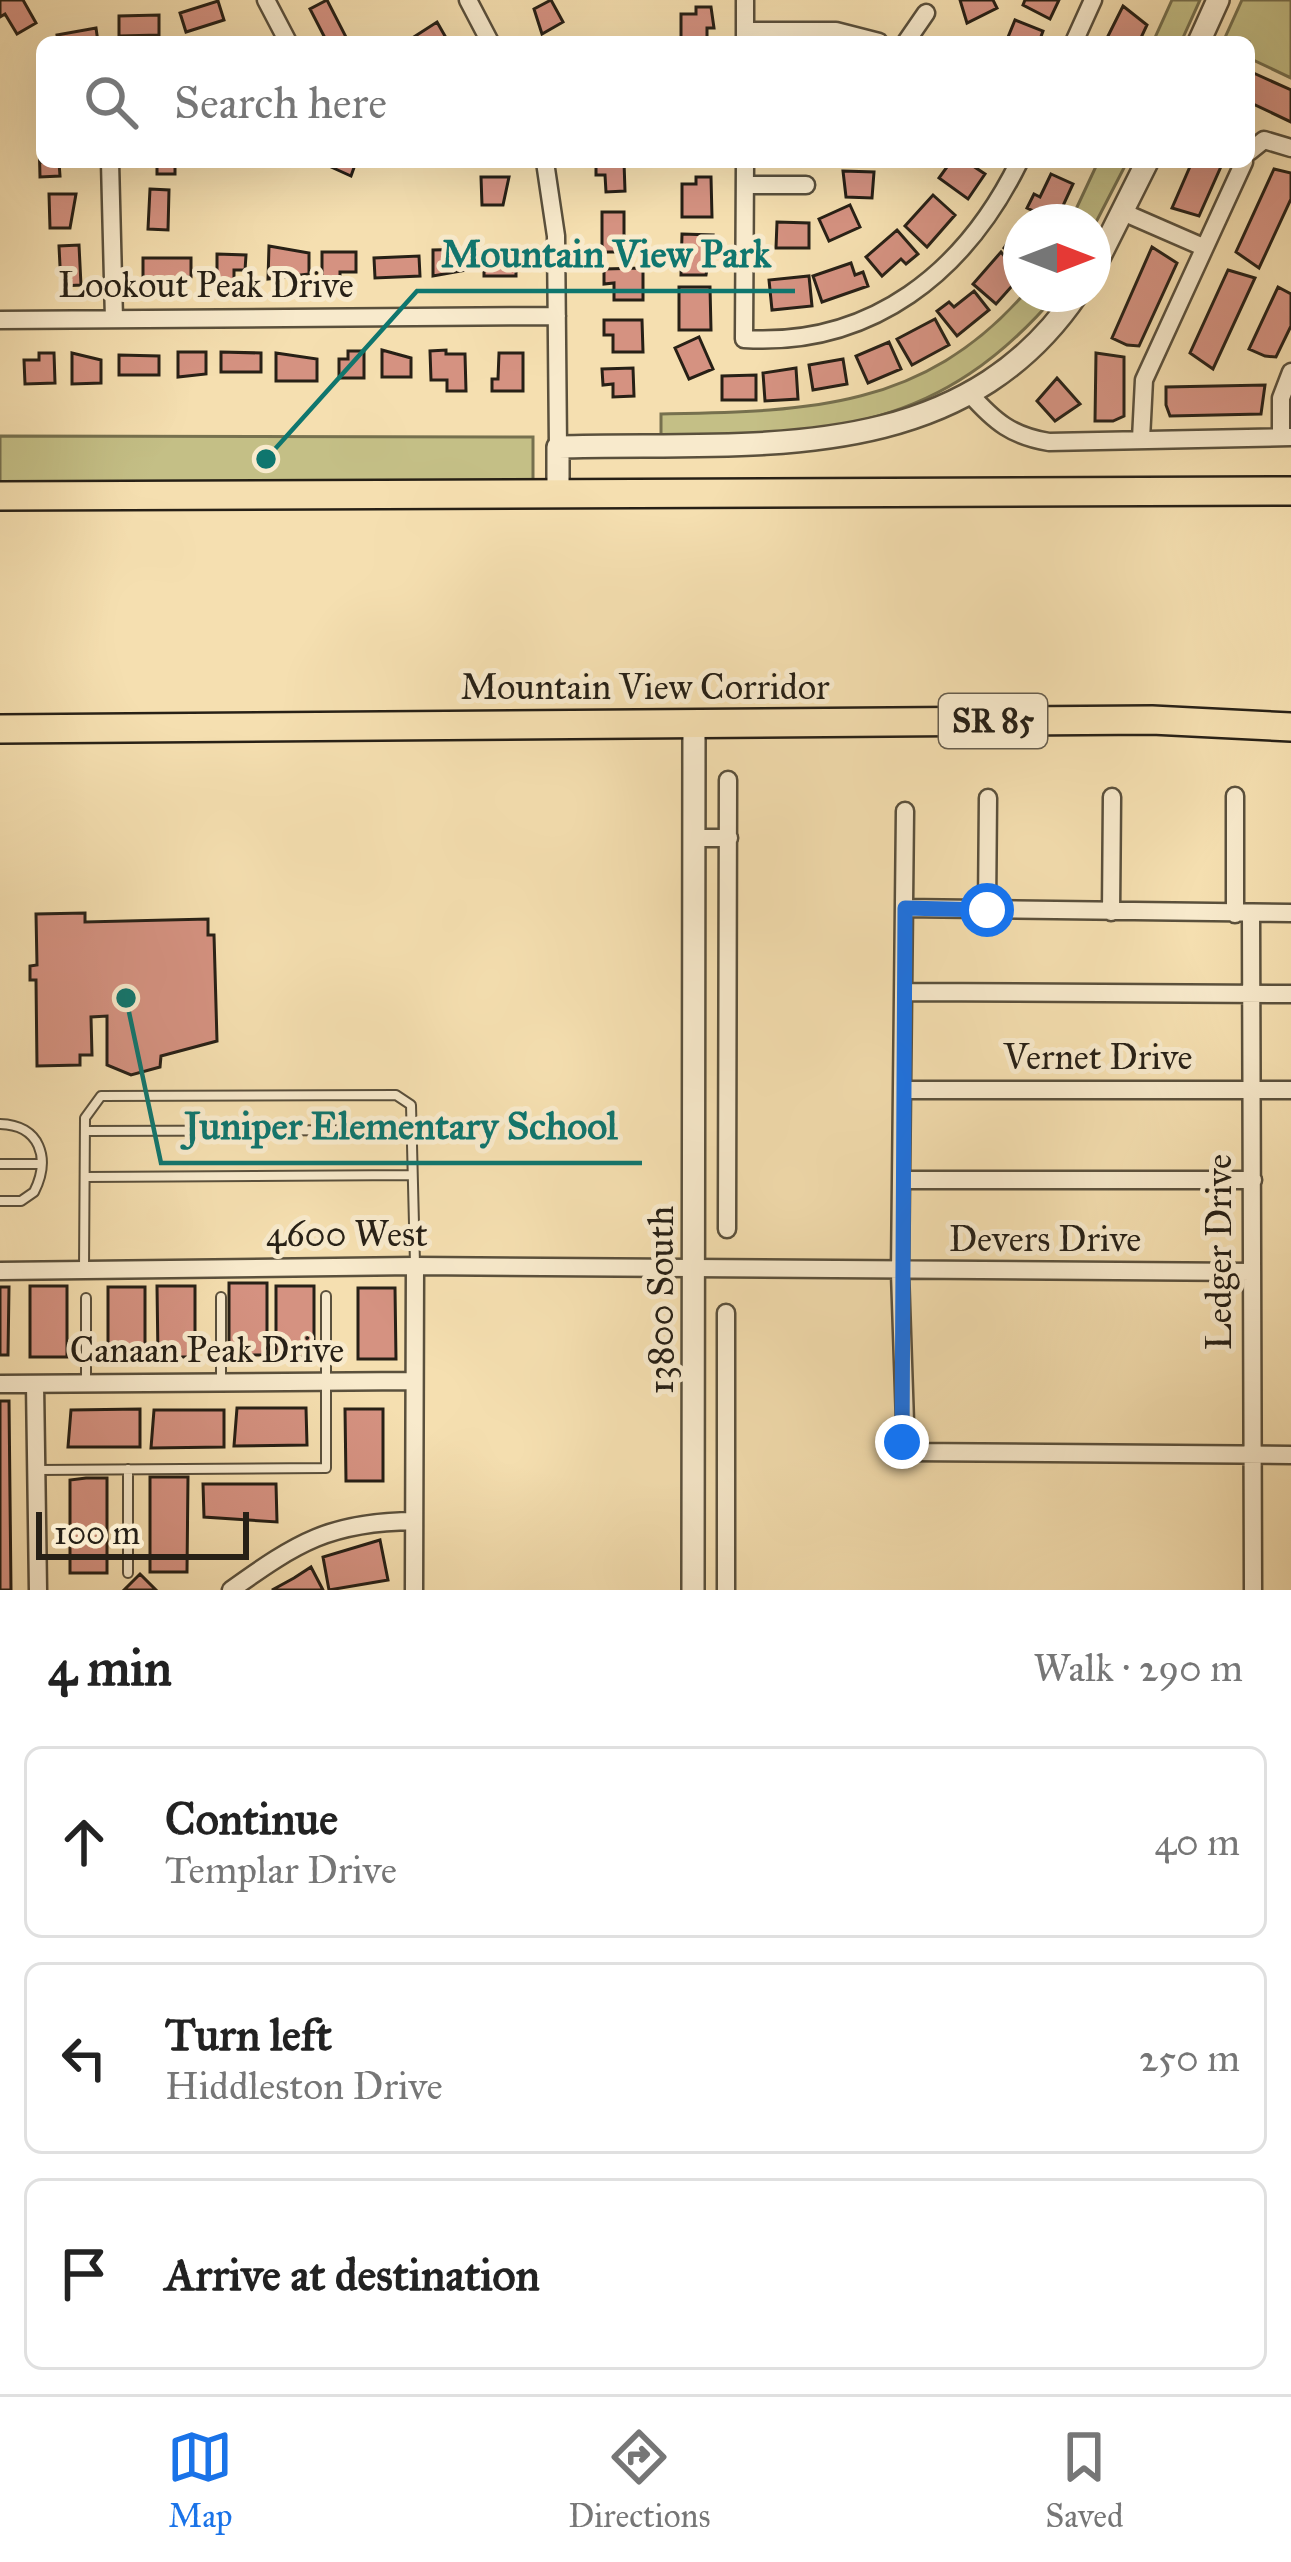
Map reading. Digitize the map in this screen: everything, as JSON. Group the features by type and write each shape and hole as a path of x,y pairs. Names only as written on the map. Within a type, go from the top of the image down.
{"highway":[{"path":"0,496 1291,490"},
{"name":"Mountain View Corridor","path":"0,729 1152,720 1291,727"}],"street":[{"path":"266,0 285,36"},
{"path":"468,0 487,36"},
{"path":"745,0 745,36"},
{"path":"1077,36 1093,0"},
{"path":"1202,36 1218,0"},
{"path":"910,36 926,13"},
{"path":"760,36 836,31 856,36"},
{"path":"1255,147 1264,140 1291,148"},
{"path":"110,168 114,319"},
{"path":"546,168 554,202 558,493"},
{"path":"745,168 744,339 824,334 911,297 970,244 1015,168"},
{"path":"1111,238 1144,168"},
{"path":"1141,440 1144,380 1241,168"},
{"path":"745,185 806,185"},
{"path":"1125,213 1203,248"},
{"path":"558,447 819,442 881,430 970,394 1040,341 1063,312"},
{"name":"Lookout Peak Drive","path":"0,320 557,316"},
{"path":"970,394 1001,427 1021,438 1286,437 1281,398 1291,371"},
{"name":"13800 South","path":"693,1590 694,723"},
{"path":"728,779 728,1228"},
{"path":"1111,912 1112,796"},
{"name":"Ledger Drive","path":"1235,796 1252,994 1253,1590"},
{"path":"987,910 988,797"},
{"path":"905,811 900,1273 906,1452 1291,1455"},
{"path":"694,838 729,838"},
{"path":"905,908 1291,913"},
{"path":"905,992 1291,994"},
{"name":"Vernet Drive","path":"904,1090 1291,1090"},
{"path":"694,1152 728,1151"},
{"path":"902,1180 1252,1180"},
{"path":"414,1590 415,1266"},
{"name":"4600 West","path":"0,1271 415,1266 694,1271"},
{"name":"Devers Drive","path":"694,1271 1252,1272"},
{"path":"726,1312 726,1590"},
{"name":"Canaan Peak Drive","path":"0,1384 414,1382"},
{"path":"35,1384 38,1590"},
{"path":"694,1390 727,1390"},
{"path":"231,1590 317,1534 364,1522 414,1521"},
{"path":"694,1526 726,1526"}],"lane":[{"path":"84,1270 85,1118 101,1096 396,1095 411,1106 415,1266"},
{"path":"0,1124 19,1124 33,1133 41,1164 34,1192 20,1201 0,1201"},
{"path":"85,1131 411,1130"},
{"path":"0,1164 41,1164"},
{"path":"85,1177 412,1175"},
{"path":"37,1470 326,1468 326,1297"},
{"path":"86,1298 86,1384"},
{"path":"220,1298 220,1383"},
{"path":"128,1469 128,1573"}],"shaded area":[{"path":"1172,0 1200,0 1184,36 1156,36"},
{"path":"1242,0 1291,0 1291,78 1255,61 1255,36 1226,36"},
{"path":"1095,168 1124,168 1105,204 1078,204"},
{"path":"1006,312 1039,312 970,374 925,399 878,416 778,433 661,436 661,414 812,406 858,397 902,383 944,362"},
{"path":"0,436 533,437 533,481 0,486"}],"building":[{"path":"0,0 23,0 36,23 17,34 5,14 0,17"},
{"path":"327,0 345,36 324,36 310,9"},
{"path":"551,0 563,22 542,34 534,9"},
{"path":"960,0 993,0 997,8 967,23"},
{"path":"1025,0 1059,0 1050,19 1023,5"},
{"path":"218,1 224,20 186,32 180,13"},
{"path":"1123,6 1147,25 1142,36 1108,36"},
{"path":"696,7 711,7 714,28 707,28 707,36 681,36 681,14 696,14"},
{"path":"159,15 159,35 119,36 119,16"},
{"path":"1015,20 1043,31 1041,36 1008,36"},
{"path":"437,22 445,36 415,36"},
{"path":"96,28 97,36 57,36"},
{"path":"1255,74 1291,90 1291,122 1255,105"},
{"path":"40,168 59,168 60,176 40,177"},
{"path":"157,168 175,168 175,174 157,174"},
{"path":"596,168 624,168 625,191 606,192 605,175 596,175"},
{"path":"946,168 976,168 985,174 968,199 939,178"},
{"path":"1189,168 1220,168 1199,216 1172,208"},
{"path":"1274,169 1291,173 1291,199 1259,268 1236,252"},
{"path":"843,171 874,172 872,198 846,197"},
{"path":"1051,174 1073,184 1064,204 1029,204 1034,194 1040,197"},
{"path":"481,177 509,177 503,205 482,205"},
{"path":"696,177 711,177 712,217 682,217 682,184 696,184"},
{"path":"150,189 169,190 168,230 148,229"},
{"path":"49,194 76,194 70,228 50,228"},
{"path":"933,195 955,215 927,247 905,226"},
{"path":"850,205 860,227 829,241 819,219"},
{"path":"602,212 624,212 624,252 602,252"},
{"path":"777,222 809,223 809,248 776,248"},
{"path":"897,230 918,254 906,264 901,259 882,276 866,257"},
{"path":"682,234 713,235 706,275 681,275"},
{"path":"79,245 81,285 61,286 59,246"},
{"path":"269,246 309,253 309,274 268,279"},
{"path":"1152,247 1177,263 1139,346 1127,345 1112,338"},
{"path":"472,249 472,269 433,276 433,250"},
{"path":"484,251 516,251 516,276 484,276"},
{"path":"322,252 356,252 356,272 340,272 340,281 322,280"},
{"path":"1001,252 1003,296 996,304 973,284"},
{"path":"217,254 246,255 245,270 234,270 234,282 217,281"},
{"path":"419,256 420,276 375,278 374,258"},
{"path":"143,258 191,258 191,277 143,283"},
{"path":"851,263 855,275 863,272 868,286 822,302 813,276"},
{"path":"643,268 643,300 614,300 614,283 604,284 604,269"},
{"path":"1228,270 1255,278 1213,369 1190,353"},
{"path":"809,276 812,306 772,310 769,280"},
{"path":"679,287 710,287 711,330 679,330"},
{"path":"1278,287 1291,294 1291,326 1276,357 1265,356 1249,349"},
{"path":"974,291 989,310 957,336 937,311 949,302 954,307"},
{"path":"935,319 949,345 912,365 897,339"},
{"path":"604,320 642,320 643,352 613,352 613,335 604,335"},
{"path":"699,337 713,369 689,379 675,348"},
{"path":"889,342 901,369 868,383 856,356"},
{"path":"382,350 411,358 411,377 382,377"},
{"path":"446,350 446,354 465,354 466,391 447,391 447,380 431,380 430,351"},
{"path":"348,351 364,351 364,378 339,378 339,359 348,359"},
{"path":"178,352 206,352 206,374 178,377"},
{"path":"221,352 261,353 261,372 221,372"},
{"path":"39,353 54,353 55,383 25,384 24,360 39,360"},
{"path":"72,353 101,360 101,383 72,384"},
{"path":"276,353 317,359 317,381 276,381"},
{"path":"499,353 523,353 523,391 492,391 492,379 498,379"},
{"path":"1096,353 1124,357 1124,416 1113,421 1095,421"},
{"path":"119,355 159,356 159,375 119,375"},
{"path":"843,359 847,384 813,390 809,365"},
{"path":"633,368 634,396 613,397 613,384 603,385 602,369"},
{"path":"796,368 798,399 765,401 763,373"},
{"path":"756,375 756,400 722,400 722,376"},
{"path":"1057,378 1080,404 1055,421 1037,401"},
{"path":"1265,385 1261,414 1170,416 1166,405 1166,387"},
{"path":"85,913 85,922 208,919 208,935 214,935 217,1041 161,1056 160,1067 131,1075 107,1065 107,1016 91,1017 92,1055 80,1055 80,1065 37,1066 36,980 30,980 30,966 37,965 36,914"},
{"path":"229,1283 267,1283 267,1355 229,1355"},
{"path":"30,1286 67,1286 67,1357 30,1357"},
{"path":"157,1286 195,1286 195,1357 158,1357"},
{"path":"276,1286 314,1286 314,1357 276,1357"},
{"path":"0,1287 9,1287 8,1355 0,1355"},
{"path":"108,1287 145,1287 145,1358 108,1359"},
{"path":"358,1288 395,1288 396,1359 358,1359"},
{"path":"0,1401 9,1401 11,1590 0,1590"},
{"path":"237,1408 306,1408 307,1445 234,1446"},
{"path":"140,1409 140,1447 68,1447 71,1410"},
{"path":"345,1409 383,1409 383,1481 346,1481"},
{"path":"154,1410 224,1410 224,1447 151,1448"},
{"path":"150,1477 188,1477 187,1572 150,1572"},
{"path":"107,1478 107,1573 70,1573 70,1480"},
{"path":"203,1484 276,1484 277,1522 204,1517"},
{"path":"380,1540 388,1580 329,1590 323,1557"},
{"path":"311,1567 323,1590 272,1590 294,1578"},
{"path":"140,1574 156,1590 124,1590"}],"place":[{"name":"Mountain View Park","path":"266,459"},
{"name":"Juniper Elementary School","path":"126,998"}],"route":[{"path":"902,1442 905,908 987,910"}]}
